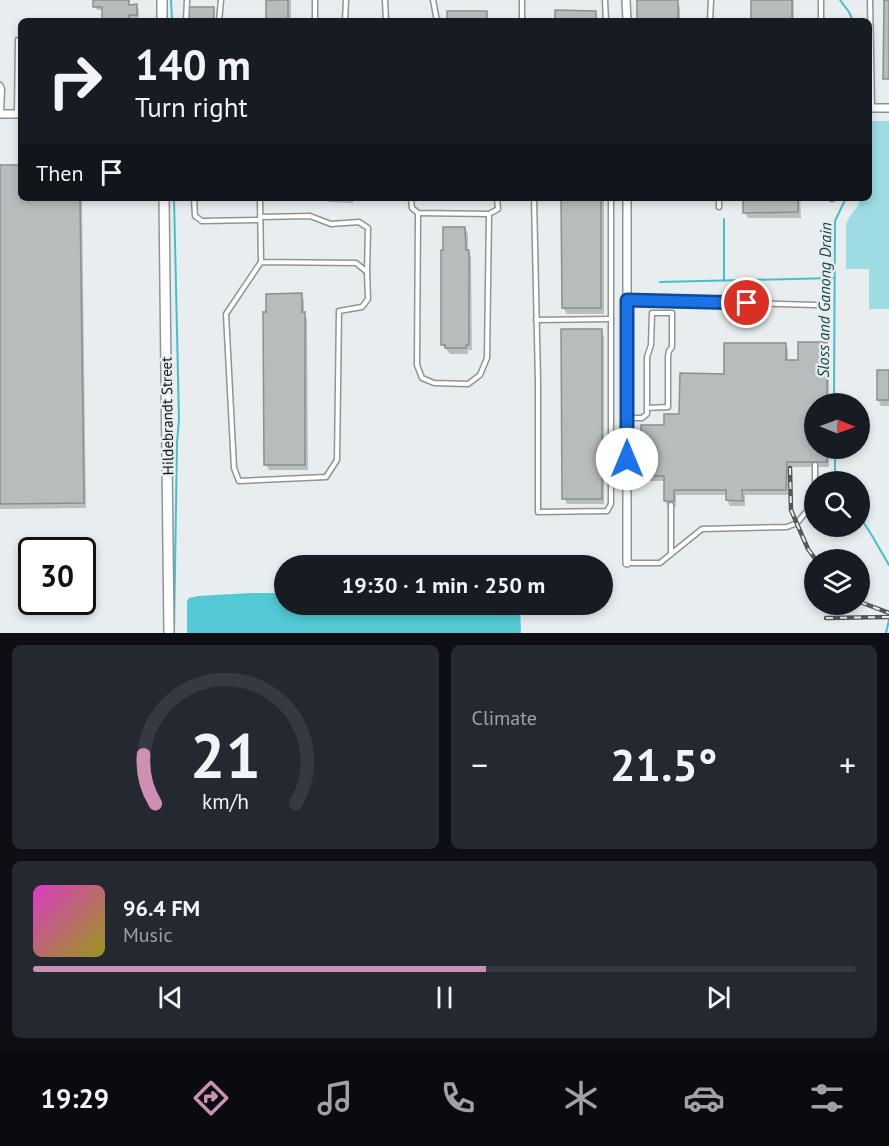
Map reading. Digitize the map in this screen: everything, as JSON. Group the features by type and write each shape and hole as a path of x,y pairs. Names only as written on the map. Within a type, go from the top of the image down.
{"street":[{"path":"162,0 162,18"},
{"path":"627,0 627,18"},
{"path":"872,108 889,108"},
{"path":"1,114 18,114"},
{"name":"Hildebrandt Street","path":"164,201 169,633"},
{"path":"627,201 627,563"}],"lane":[{"path":"186,18 187,0"},
{"path":"219,18 220,0"},
{"path":"315,0 315,18"},
{"path":"345,18 346,0"},
{"path":"385,0 386,18"},
{"path":"433,0 436,18"},
{"path":"522,0 522,18"},
{"path":"606,0 606,18"},
{"path":"710,18 711,0"},
{"path":"821,0 821,18"},
{"path":"870,0 870,18"},
{"path":"0,85 2,89 1,114"},
{"path":"194,201 195,216 202,221 260,218 310,216 331,224 359,222 368,228 368,299 362,307 339,311 337,460 326,477 239,481 234,468 226,314 261,262 260,218 260,201"},
{"path":"411,201 411,208 418,213 489,214 498,209 498,201"},
{"path":"534,201 538,512 607,511 611,504 610,201"},
{"path":"718,201 719,207"},
{"path":"418,213 417,365 422,378 434,384 468,384 480,375 487,358 489,214"},
{"path":"261,262 356,263 367,272"},
{"path":"627,300 816,305"},
{"path":"627,418 645,417 646,414 647,357 651,345 652,313 672,313 672,347 668,356 668,407 647,408"},
{"path":"536,320 612,319"},
{"path":"815,465 815,471"},
{"path":"671,505 671,554"},
{"path":"627,563 660,563 702,529 788,527 797,523 804,514"}],"shaded area":[{"path":"872,121 889,121 889,309 869,309 869,269 846,269 846,224 859,201 872,201"},
{"path":"274,593 274,615 520,615 521,633 187,633 187,601 189,598"}],"building":[{"path":"93,0 129,0 129,5 137,4 137,15 129,15 129,18 102,18 102,7 93,7"},
{"path":"266,0 288,0 288,18 266,18"},
{"path":"637,0 678,0 678,18 637,18"},
{"path":"751,0 792,0 792,18 751,18"},
{"path":"884,0 889,0 889,79 883,79"},
{"path":"188,7 214,7 214,18 188,18"},
{"path":"555,10 596,11 596,18 555,18"},
{"path":"447,11 487,11 487,18 447,18"},
{"path":"0,165 18,165 18,201 80,201 84,503 0,504"},
{"path":"561,201 601,201 601,308 562,308"},
{"path":"743,201 798,201 798,212 743,213"},
{"path":"443,227 465,227 466,250 469,250 469,345 466,345 466,348 445,348 445,345 441,345"},
{"path":"302,293 302,312 305,312 305,465 264,465 263,312 266,312 266,294"},
{"path":"561,329 602,329 602,499 562,499"},
{"path":"798,342 827,342 827,393 804,393 804,459 827,459 827,462 787,462 786,490 742,490 743,501 726,500 726,490 674,490 674,501 664,501 664,476 641,476 641,425 664,425 664,414 679,414 680,373 724,374 724,343 786,343 786,360 798,360"},
{"path":"877,370 889,370 889,400 877,400"}],"waterway":[{"path":"171,0 172,18"},
{"name":"Sloss and Ganong Drain","path":"840,0 852,18"},
{"path":"174,201 179,420 174,633"},
{"name":"Sloss and Ganong Drain","path":"834,393 835,221 845,201"},
{"path":"724,219 724,281"},
{"path":"660,282 834,278"},
{"name":"Sloss and Ganong Drain","path":"835,459 835,471"},
{"name":"Sloss and Ganong Drain","path":"870,532 889,565"},
{"name":"Sloss and Ganong Drain","path":"886,633 889,620"}],"railway":[{"path":"790,468 791,510 808,549"},
{"path":"870,606 889,613"},
{"path":"826,618 889,617"}],"route":[{"path":"627,459 627,300 747,303"}]}
